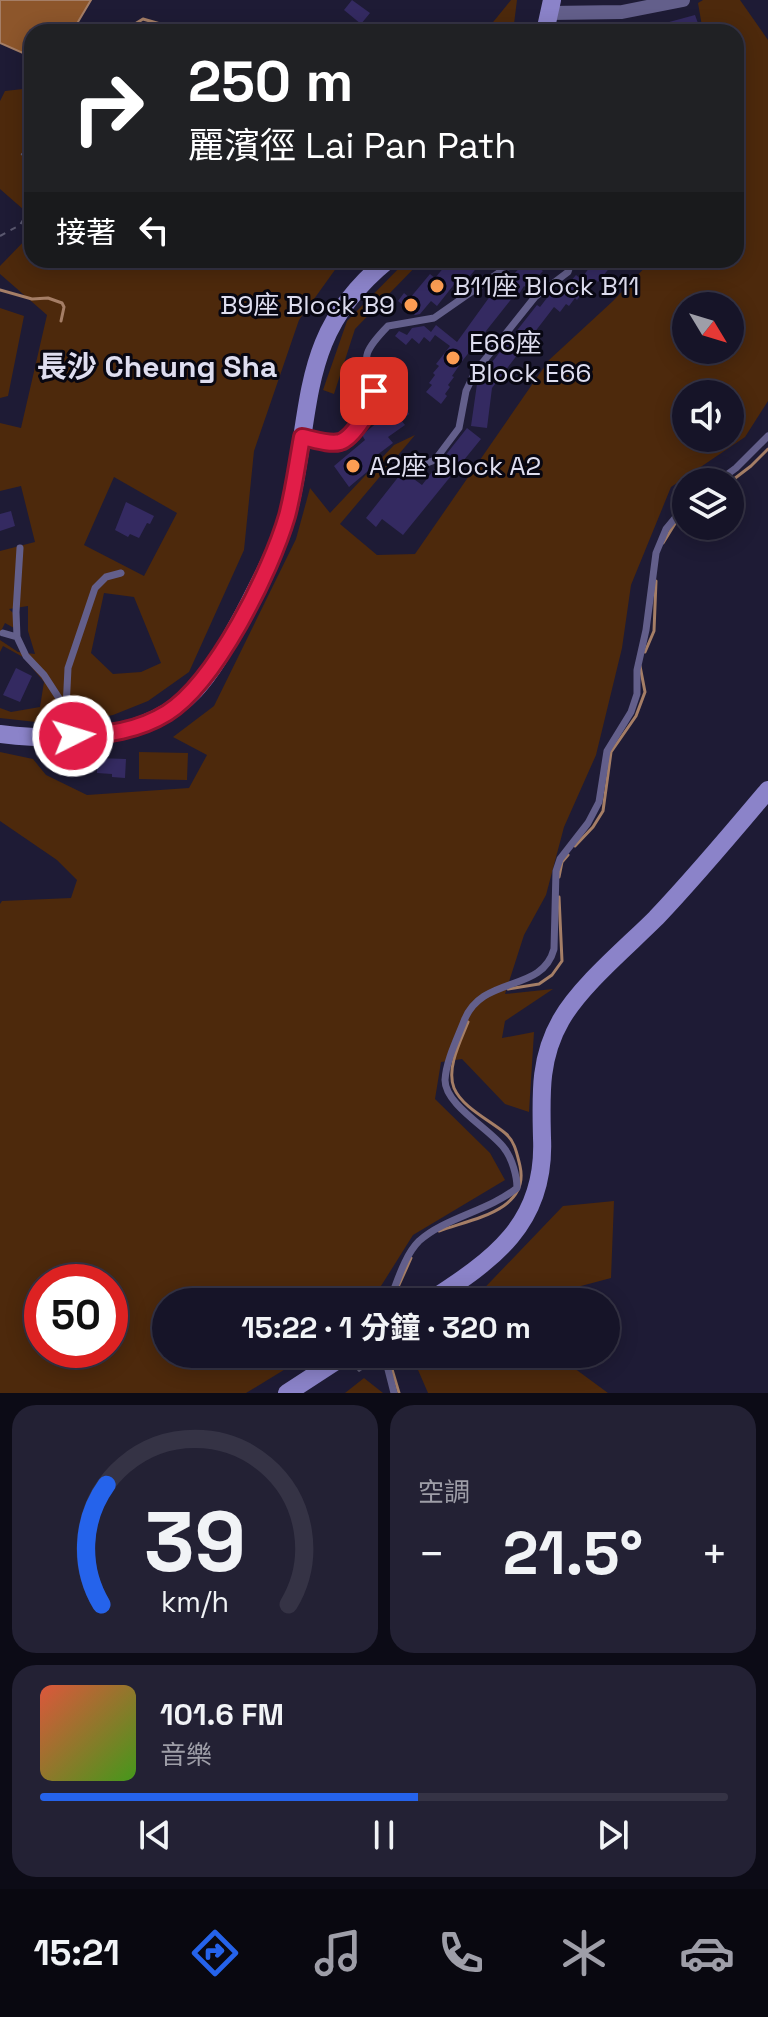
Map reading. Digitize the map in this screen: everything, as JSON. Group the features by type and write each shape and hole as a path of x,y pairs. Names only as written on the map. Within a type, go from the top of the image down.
{"main road":[{"path":"0,734 73,736 121,731 143,725 176,707 206,677 228,643 275,551 291,501 312,379 325,337 345,302 380,268"},
{"path":"450,1288 482,1267 514,1234 536,1190 542,1139 540,1095 544,1062 560,1022 573,1004 696,876 763,796"},
{"path":"287,1393 326,1368"}],"street":[{"path":"551,6 595,14 683,0"}],"lane":[{"path":"302,437 336,443 349,436 374,399 366,353 388,326 434,318 506,268"},
{"path":"424,464 435,460 459,428 466,391 475,372 535,297 569,268"},
{"path":"736,468 768,436"},
{"path":"395,1288 411,1251 419,1242 430,1233 502,1201 517,1188 517,1178 505,1149 454,1100 445,1079 466,1015 479,998 501,986 532,977 551,961 556,871 560,859 588,823 599,802 607,751 631,712 637,694 637,670 646,630 656,553 672,522"},
{"path":"20,548 17,637 26,656 44,675 66,709"},
{"path":"73,736 66,709 68,668 91,594 106,577 121,573"},
{"path":"3,633 17,637"},
{"path":"388,1368 394,1393"}],"path":[{"path":"0,236 20,225 24,218"}],"shaded area":[{"path":"0,0 91,0 77,24 24,24 24,54 0,43"},
{"path":"511,0 517,0 514,24 492,24"},
{"path":"703,0 740,0 768,40 768,401 744,438 744,380 672,380 672,452 723,452 699,468 672,468 672,486 631,585 622,648 596,755 564,827 546,895 524,935 505,994 553,989 505,1021 502,1038 534,1032 529,1112 505,1104 462,1059 441,1062 435,1099 490,1153 505,1180 413,1235 380,1288 152,1288 152,1368 287,1368 246,1393 0,1393 0,904 2,901 71,898 77,880 57,860 0,821 0,752 33,759 46,775 87,795 189,788 207,755 173,737 214,706 296,539 310,488 330,513 394,445 415,435 340,524 377,555 415,554 549,360 644,268 744,268 744,24 702,24 698,3"},
{"path":"24,89 24,210 0,189 0,101 5,91"},
{"path":"24,241 24,268 336,268 299,320 254,451 244,550 189,672 148,701 113,715 63,725 0,718 0,708 11,712 40,707 44,682 23,657 3,646 0,652 0,640 18,652 35,654 28,631 28,606 9,609 19,619 14,628 5,623 0,633 0,551 35,542 21,486 0,491 0,423 21,428 47,315 0,274 0,266","holes":["114,477 177,513 144,576 84,545","104,593 134,597 161,663 141,672 113,674 91,653"]},
{"path":"399,268 414,268 355,329 334,394 323,390 347,321"},
{"path":"0,308 24,316 8,396 0,398"},
{"path":"139,752 188,753 187,780 139,779"},
{"path":"614,1201 611,1278 580,1288 484,1288 563,1206"},
{"path":"417,1368 574,1368 608,1393 428,1393"},
{"path":"364,1378 383,1393 345,1393"}],"building":[{"path":"352,0 370,13 361,24 344,10"},
{"path":"695,15 698,24 662,24"},
{"path":"443,268 476,268 461,287 456,282 437,306 431,301 420,314 415,315 398,301 404,293 410,298 430,274 435,278"},
{"path":"520,268 539,268 543,271 527,288 524,286 519,294 517,292 463,360 452,376 445,394 447,396 441,404 426,392 439,366 436,364 450,346 435,335 430,342 424,337 419,344 412,338 406,345 395,336 399,331 407,335 412,328 424,326 431,332 436,325 457,342 501,281"},
{"path":"589,268 609,268 569,306 566,304 560,312 554,307 492,388 487,428 471,426 481,376 537,305 540,307 550,294 576,275 581,279"},
{"path":"394,393 409,414 401,420 405,425 388,437 393,443 377,455 380,461 349,487 334,466 365,440 362,435 378,422 373,416 390,404 386,399"},
{"path":"467,428 481,439 403,535 382,519 376,527 366,518 403,471 422,485"},
{"path":"126,502 154,516 139,538 130,534 128,537 115,530"},
{"path":"11,511 15,526 0,531 0,514"},
{"path":"16,668 32,676 20,702 3,695"},
{"path":"41,749 57,750 57,761 41,761"},
{"path":"75,755 90,756 90,765 75,765"},
{"path":"97,758 126,759 125,778 97,773"}],"waterway":[{"path":"135,24 143,19 160,24"},
{"path":"0,290 62,303 61,321"},
{"path":"744,471 768,449"},
{"path":"663,543 672,528"},
{"path":"645,652 654,631 656,581"},
{"path":"575,846 603,811 611,752 636,716 645,692 640,666"},
{"path":"559,877 562,862 568,855"},
{"path":"508,989 539,984 552,975 562,961 559,897"},
{"path":"439,1231 495,1211 516,1193 521,1181 520,1166 511,1140 469,1107 454,1088 453,1063 468,1022"},
{"path":"398,1287 411,1258"},
{"path":"392,1368 399,1393"}],"place":[{"name":"B11座 Block B11","path":"437,286"},
{"name":"B9座 Block B9","path":"411,305"},
{"name":"E66座 Block E66","path":"453,358"},
{"name":"A2座 Block A2","path":"353,466"}],"district":[{"name":"長沙 Cheung Sha","path":"157,366"}],"route":[{"path":"73,736 102,734 143,725 176,707 195,690 228,643 275,551 291,501 302,437 336,443 346,440 373,403 374,391"}]}
